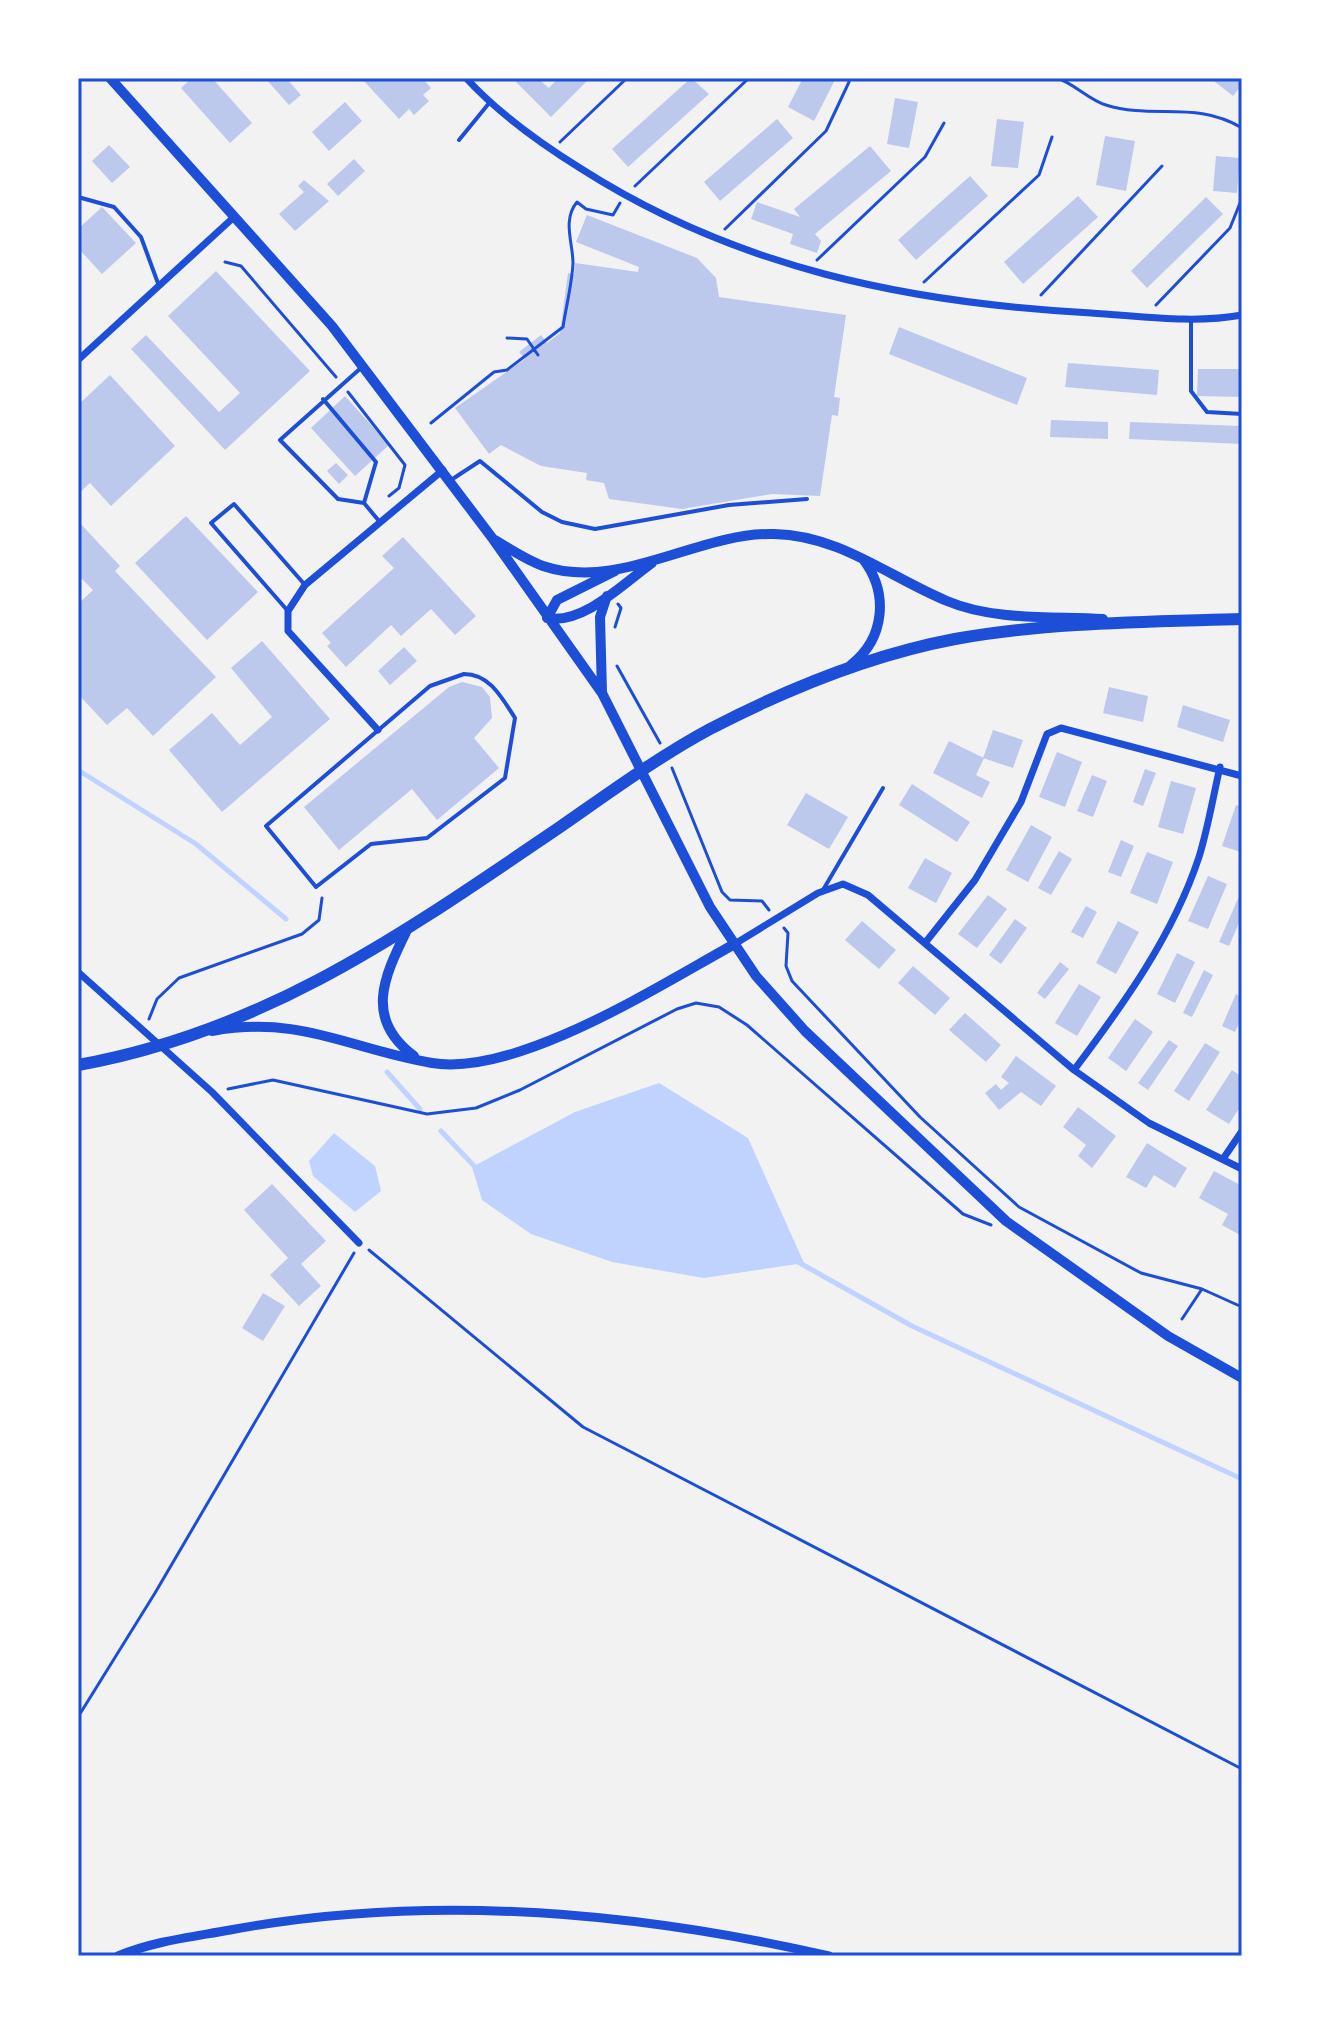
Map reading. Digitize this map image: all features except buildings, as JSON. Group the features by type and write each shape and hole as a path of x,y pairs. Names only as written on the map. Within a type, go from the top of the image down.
{"main road":[{"path":"110,78 364,365 451,480 602,693 733,945 805,1031 1006,1221 1168,1336 1242,1378"},
{"path":"493,539 541,566 566,571 623,567 735,537 773,534 810,538 861,558 947,601 970,608 1158,622"},
{"path":"844,670 872,643 880,618 876,580 861,558"},
{"path":"547,618 569,618 607,596 656,560"},
{"path":"547,618 557,600 623,567"},
{"path":"602,693 600,617 607,596"},
{"path":"202,1034 313,986 406,932 579,813 708,730 844,670 917,648 993,633 1242,619"},
{"path":"406,932 386,974 383,1008 396,1039 423,1061"},
{"path":"78,1065 121,1057 202,1034 250,1026 294,1027 423,1061 461,1063 494,1058 548,1040 640,996 733,945"}],"street":[{"path":"466,78 490,102 551,150 624,196 713,240 806,271 1027,310 1191,319 1242,315"},
{"path":"78,360 234,217"},
{"path":"378,730 288,631 288,611 305,585 443,470"},
{"path":"925,943 975,880 1021,802 1047,734 1061,728 1220,767 1242,776"},
{"path":"1074,1070 1121,1008 1163,937 1198,858 1220,767"},
{"path":"733,945 822,892 843,884 868,895 1074,1070 1149,1123 1242,1169"},
{"path":"78,972 212,1092 359,1243"},
{"path":"1223,1159 1242,1131"},
{"path":"118,1956 143,1946 289,1919 428,1909 600,1915 729,1933 829,1956"}],"lane":[{"path":"459,140 490,102"},
{"path":"78,197 114,207 141,237 159,286"},
{"path":"1191,319 1191,391 1194,399 1207,412 1242,414"},
{"path":"364,365 280,440 338,499 364,503 379,521"},
{"path":"323,399 376,462 364,503"},
{"path":"451,480 480,461 542,512 562,522 595,529 729,505 807,499"},
{"path":"288,611 211,523 234,504 305,585"},
{"path":"464,674 481,676 515,718 505,778 427,838 371,844 316,887 266,826 378,730 430,686 464,674"},
{"path":"822,892 883,788"}],"path":[{"path":"551,150 627,78"},
{"path":"431,423 494,372 507,370 563,327 573,261 568,243 571,209 577,202 586,209 613,215 624,196 749,78"},
{"path":"1057,78 1106,105 1151,111 1197,110 1242,128"},
{"path":"713,240 826,131 849,82"},
{"path":"806,271 925,157 944,123"},
{"path":"912,292 1039,175 1052,137"},
{"path":"1027,310 1162,166"},
{"path":"1145,316 1230,228 1242,198"},
{"path":"507,338 527,339 538,355"},
{"path":"145,1030 157,999 179,978 302,934 319,920 324,901 316,887"},
{"path":"788,933 786,966 792,981 920,1117 1019,1207 1141,1273 1202,1289 1242,1307"},
{"path":"212,1092 273,1080 427,1114 476,1108 520,1090 677,1009 696,1003 719,1007 747,1025 963,1214 988,1226 1006,1221 1019,1207"},
{"path":"78,1717 155,1593 359,1243 583,1427 1242,1769"},
{"path":"1182,1319 1202,1289"}],"water":[{"path":"659,1083 748,1138 804,1263 704,1278 612,1262 531,1234 482,1200 472,1167 575,1112"},
{"path":"334,1133 375,1166 381,1191 355,1212 313,1176 309,1161"}],"waterway":[{"path":"78,770 196,844 286,919"},
{"path":"387,1072 420,1109"},
{"path":"441,1131 477,1169"},
{"path":"798,1262 912,1326 1242,1479"}]}
